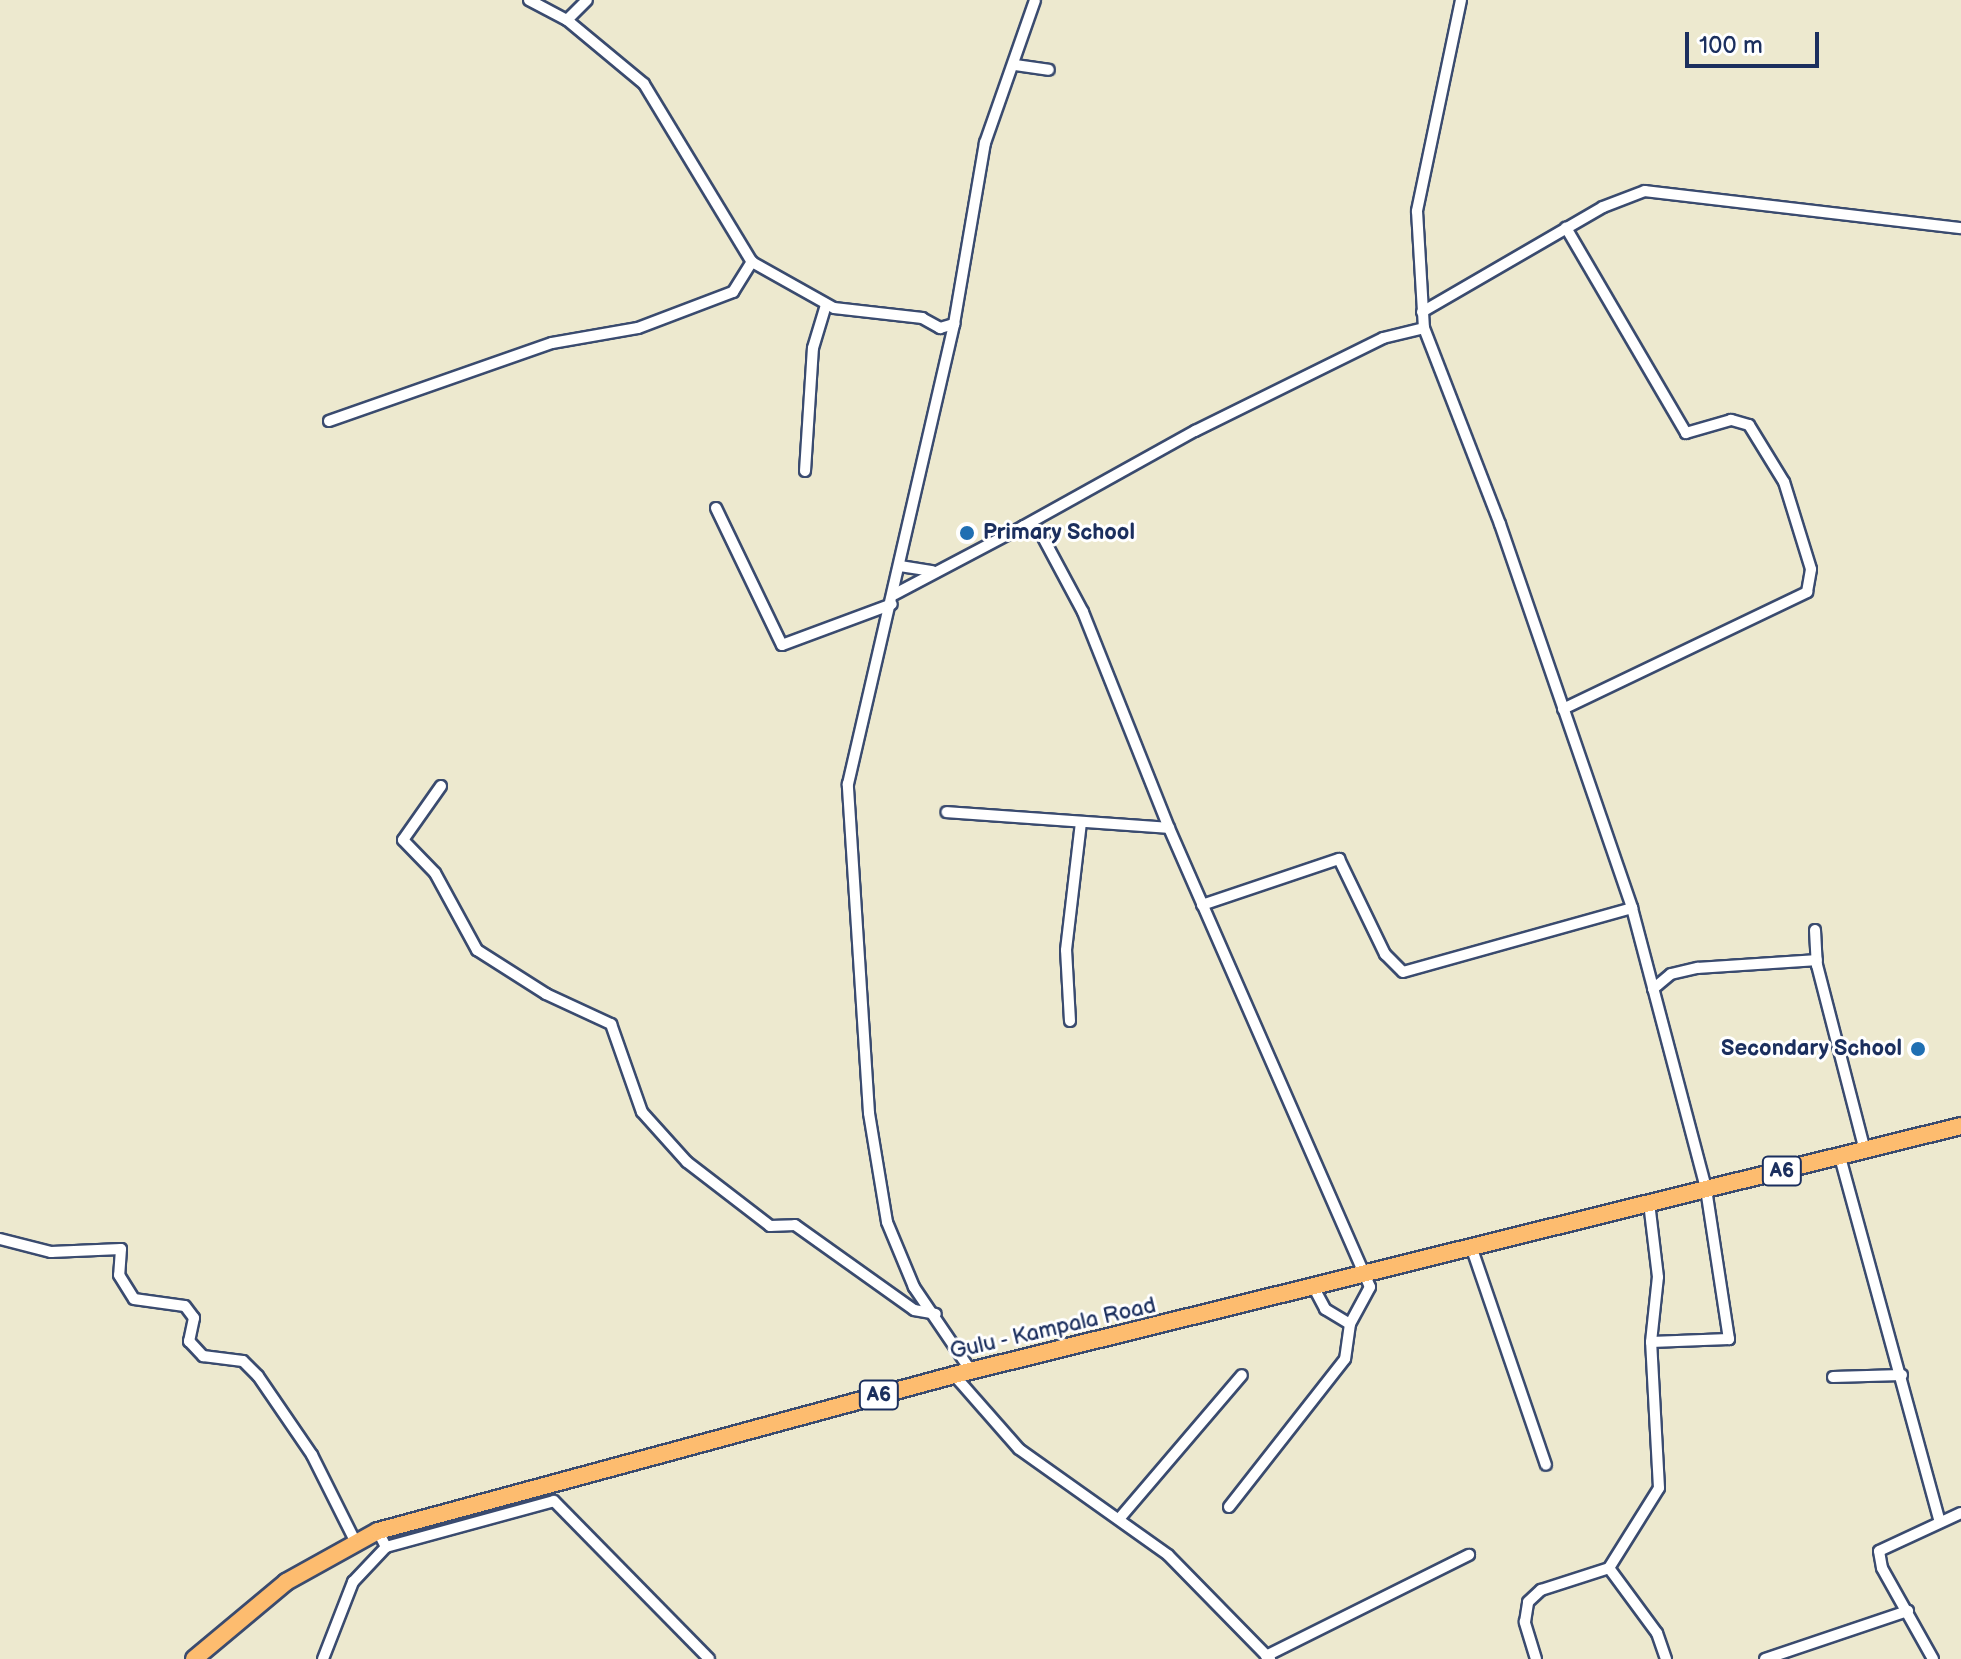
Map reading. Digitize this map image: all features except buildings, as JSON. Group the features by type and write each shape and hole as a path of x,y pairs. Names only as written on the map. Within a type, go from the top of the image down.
{"main road":[{"name":"Gulu - Kampala Road","path":"194,1659 286,1582 378,1531 962,1373 1365,1276 1961,1126"}],"street":[{"path":"529,0 567,20 644,84 752,262 826,305 922,318 940,328 954,324"},
{"path":"567,20 587,0"},
{"path":"1035,0 1015,65 985,143 954,324 945,349 894,599 853,743 851,842 869,1113 887,1222 914,1287 936,1314 962,1373 1019,1449 1168,1555 1268,1658 1469,1555"},
{"path":"1461,0 1417,211 1424,328 1632,908 1706,1189 1729,1339 1651,1342"},
{"path":"1015,65 1049,70"},
{"path":"1422,312 1566,228 1645,191 1961,228"},
{"path":"1563,709 1807,592 1811,569 1784,482 1749,425 1731,420 1686,433 1566,228"},
{"path":"329,421 552,343 638,328 692,308 733,292 752,262"},
{"path":"805,471 813,348 826,305"},
{"path":"940,328 945,349"},
{"path":"716,508 782,645 894,599 936,570 1024,526 1195,431 1383,338 1424,328"},
{"path":"1024,526 1051,544 1202,905 1370,1287 1350,1324 1345,1359 1229,1507"},
{"path":"900,566 936,570"},
{"path":"441,786 403,840 435,873 477,950 546,994 611,1024 642,1112 687,1162 770,1226 795,1225 914,1310 936,1314"},
{"path":"947,812 1169,828"},
{"path":"1070,1021 1066,950 1081,822"},
{"path":"1202,905 1339,859 1385,954 1403,972 1632,908"},
{"path":"1815,930 1817,960 1865,1151"},
{"path":"1653,989 1671,974 1698,968 1817,960"},
{"path":"1840,1157 1902,1375 1939,1520"},
{"path":"1536,1659 1525,1622 1528,1602 1541,1590 1609,1568 1659,1488 1651,1342 1658,1277 1649,1203"},
{"path":"0,1239 51,1252 121,1249 119,1275 134,1299 185,1306 194,1318 189,1341 203,1356 243,1361 258,1376 288,1414 356,1543"},
{"path":"1472,1249 1546,1465"},
{"path":"1314,1288 1325,1309 1350,1324"},
{"path":"1119,1519 1242,1375"},
{"path":"1833,1377 1902,1375"},
{"path":"323,1659 353,1582 386,1547 554,1501 709,1659"},
{"path":"1933,1659 1879,1551 1939,1520 1961,1513"},
{"path":"378,1531 386,1547"},
{"path":"1609,1568 1657,1633 1666,1659"},
{"path":"1765,1659 1908,1611"}],"place":[{"name":"Primary School","path":"967,533"},
{"name":"Secondary School","path":"1918,1049"}]}
